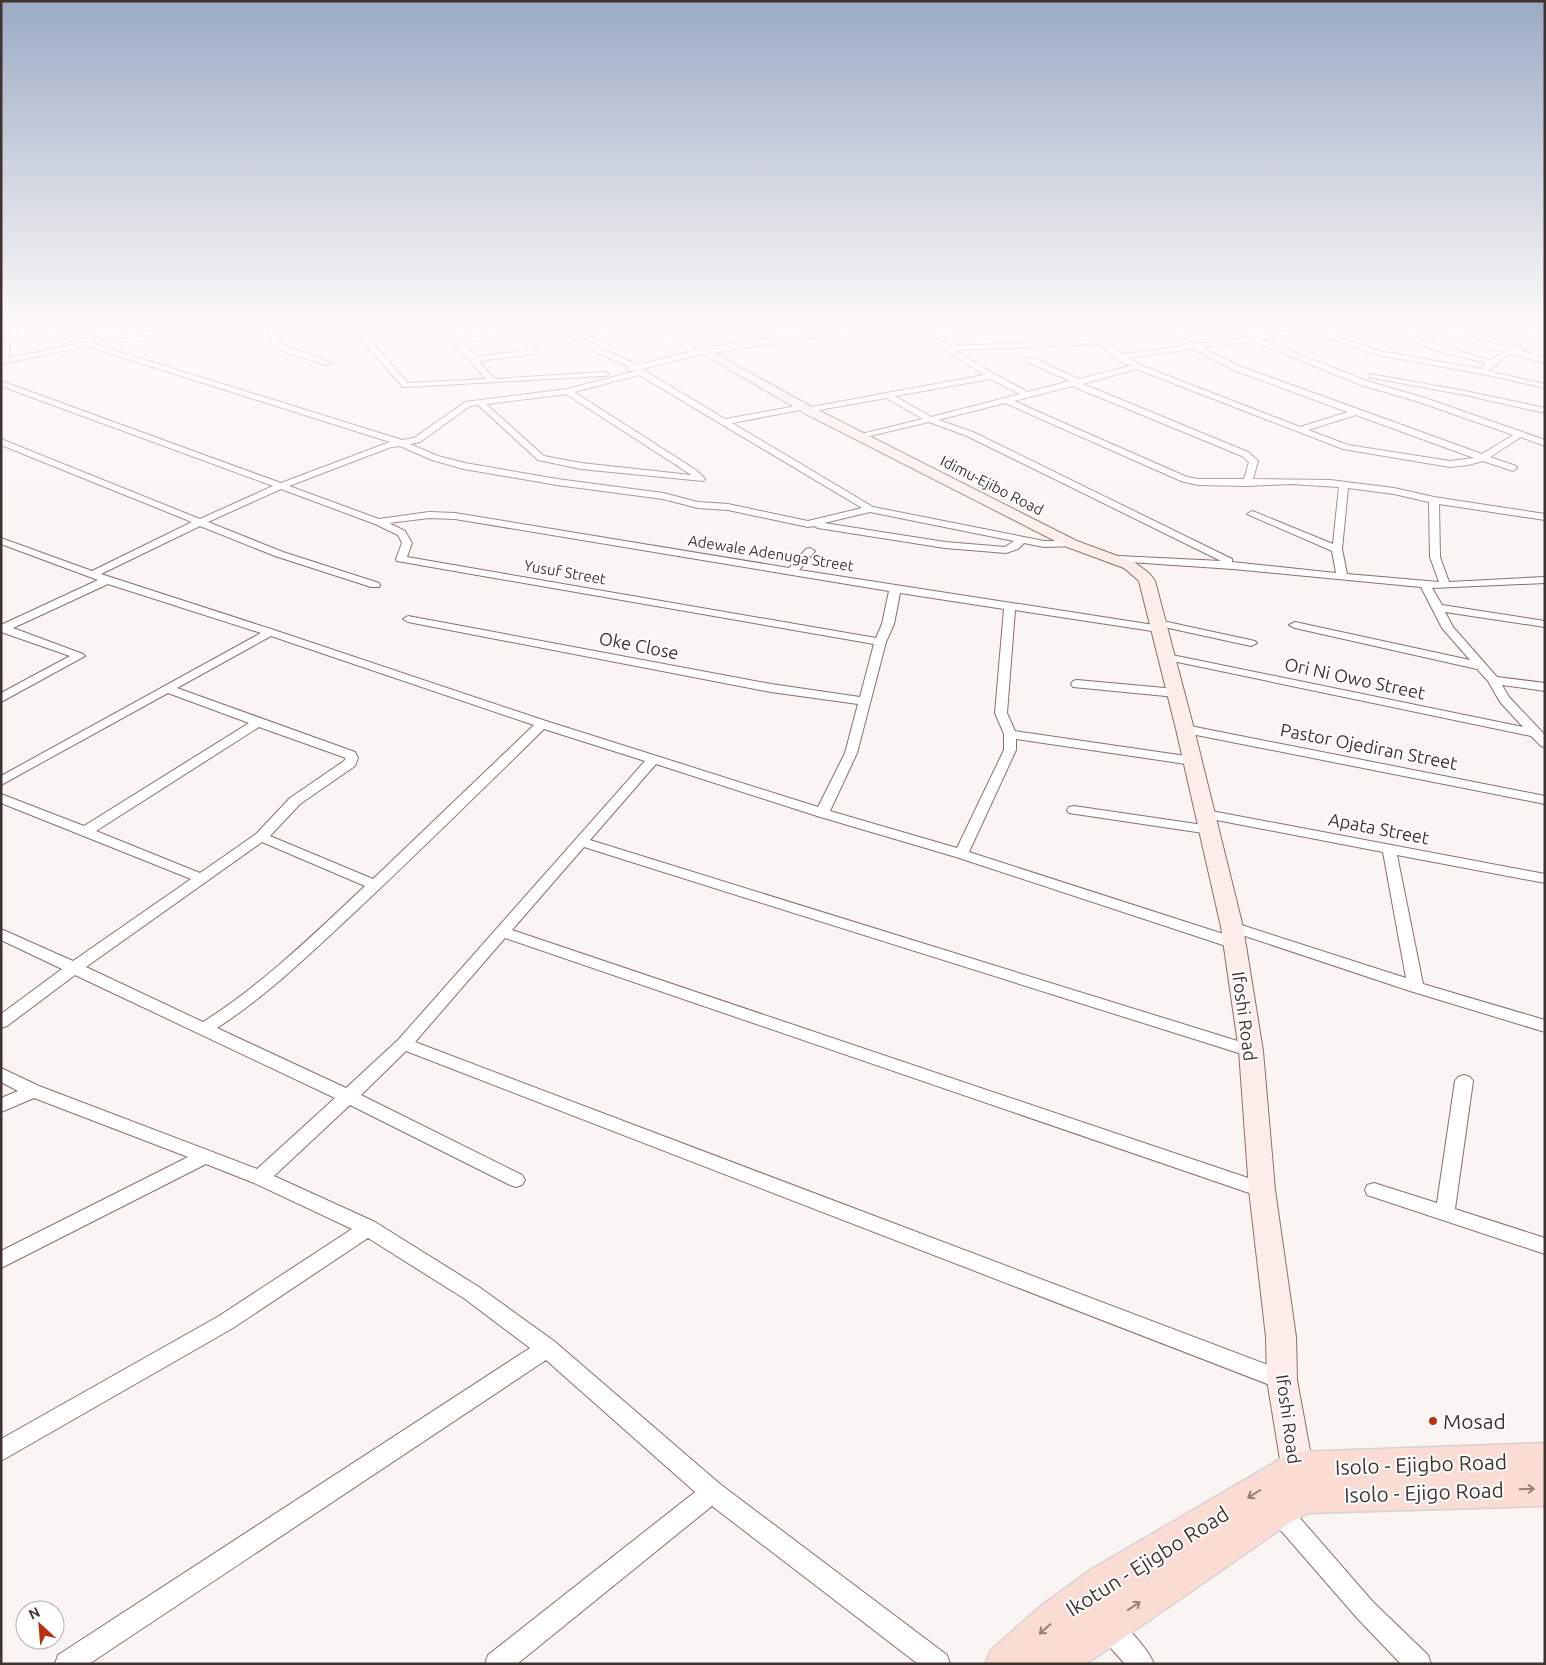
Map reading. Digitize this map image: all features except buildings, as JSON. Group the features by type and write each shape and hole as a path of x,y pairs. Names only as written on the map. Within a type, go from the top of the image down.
{"main road":[{"name":"Idimu-Ejibo Road","path":"801,406 1072,544 1118,559"},
{"name":"Ifoshi Road","path":"1118,559 1144,576 1159,626 1193,761 1233,935 1251,1052 1262,1190 1280,1337 1282,1380 1293,1491"},
{"name":"Isolo - Ejigbo Road","path":"1293,1491 1545,1460"},
{"name":"Isolo - Ejigo Road","path":"1293,1491 1545,1488"},
{"name":"Ikotun - Ejigbo Road","path":"1051,1664 1096,1611 1293,1491"},
{"name":"Ikotun - Ejigbo Road","path":"1005,1664 1056,1619 1096,1611"}],"street":[{"name":"Yusuf Street","path":"63,406 378,522 402,533 406,543 401,559 880,642"},
{"path":"279,406 399,442 435,458 492,471 663,496 698,505 728,508 808,524 900,539 997,549 1014,547 1022,540"},
{"path":"92,575 200,522 282,486 399,442 421,438 464,406"},
{"path":"483,406 541,458 589,468 700,479 693,472 590,406"},
{"path":"698,406 870,510 1044,544 1072,544"},
{"path":"725,422 820,406"},
{"path":"906,406 931,420 970,434 1235,565"},
{"path":"860,437 985,406"},
{"path":"1019,406 1184,479 1198,482 1290,482 1344,485 1545,516"},
{"path":"1130,406 1251,457 1253,465 1247,483"},
{"path":"1236,406 1298,430 1352,448 1458,465 1470,463 1502,447 1520,434"},
{"path":"1339,406 1513,468"},
{"path":"1437,406 1545,443"},
{"path":"1518,406 1545,412"},
{"path":"1298,430 1356,412"},
{"path":"1,442 279,554 375,585"},
{"path":"1342,577 1337,549 1344,485"},
{"path":"1434,500 1435,557 1445,585"},
{"path":"808,524 870,510"},
{"path":"1252,514 1337,549"},
{"name":"Adewale Adenuga Street","path":"378,522 429,515 455,516 895,589 1159,626 1251,643"},
{"path":"2,538 92,575 270,632 542,724 822,813 1545,1026"},
{"path":"792,571 810,551"},
{"path":"1118,559 1235,565 1424,584 1445,585 1545,580"},
{"path":"2,629 107,580"},
{"path":"1424,584 1448,628 1492,680 1504,699 1545,743"},
{"path":"822,813 851,753 880,642 888,624 895,589"},
{"path":"961,854 1010,750 1010,734 1001,713 1010,605"},
{"path":"1437,608 1545,624"},
{"name":"Oke Close","path":"408,619 772,688 864,701"},
{"path":"1295,625 1480,666"},
{"path":"1,698 79,656 2,629"},
{"path":"1,782 270,632"},
{"name":"Ori Ni Owo Street","path":"1167,657 1536,733"},
{"path":"1492,680 1545,687"},
{"path":"1077,684 1176,693"},
{"path":"1,1022 75,967 261,838 294,801 350,762 352,758 350,755 167,689"},
{"path":"86,831 258,722"},
{"path":"204,1028 226,1015 271,982 542,724"},
{"name":"Pastor Ojediran Street","path":"1185,729 1545,800"},
{"path":"1010,734 1193,761"},
{"path":"260,1178 404,1044 654,759"},
{"path":"1,798 201,878"},
{"name":"Apata Street","path":"1074,810 1208,822 1390,849 1545,879"},
{"path":"261,838 328,864 374,885"},
{"path":"582,842 859,927 1251,1052"},
{"path":"1390,849 1416,987"},
{"path":"502,932 1262,1190"},
{"path":"1,934 348,1096 516,1180"},
{"path":"404,1044 1282,1380"},
{"path":"1,1074 33,1091 260,1178 368,1228 472,1293 547,1348 712,1492 938,1664"},
{"path":"1445,1212 1464,1082"},
{"path":"1,1106 33,1091"},
{"path":"1,1260 206,1156"},
{"path":"1374,1190 1545,1246"},
{"path":"1,1451 226,1322 368,1228"},
{"path":"67,1664 547,1348"},
{"path":"1293,1491 1365,1610 1420,1664"},
{"path":"496,1664 712,1492"},
{"path":"1096,1611 1142,1664"}],"place":[{"name":"Mosad","path":"1433,1421"}]}
